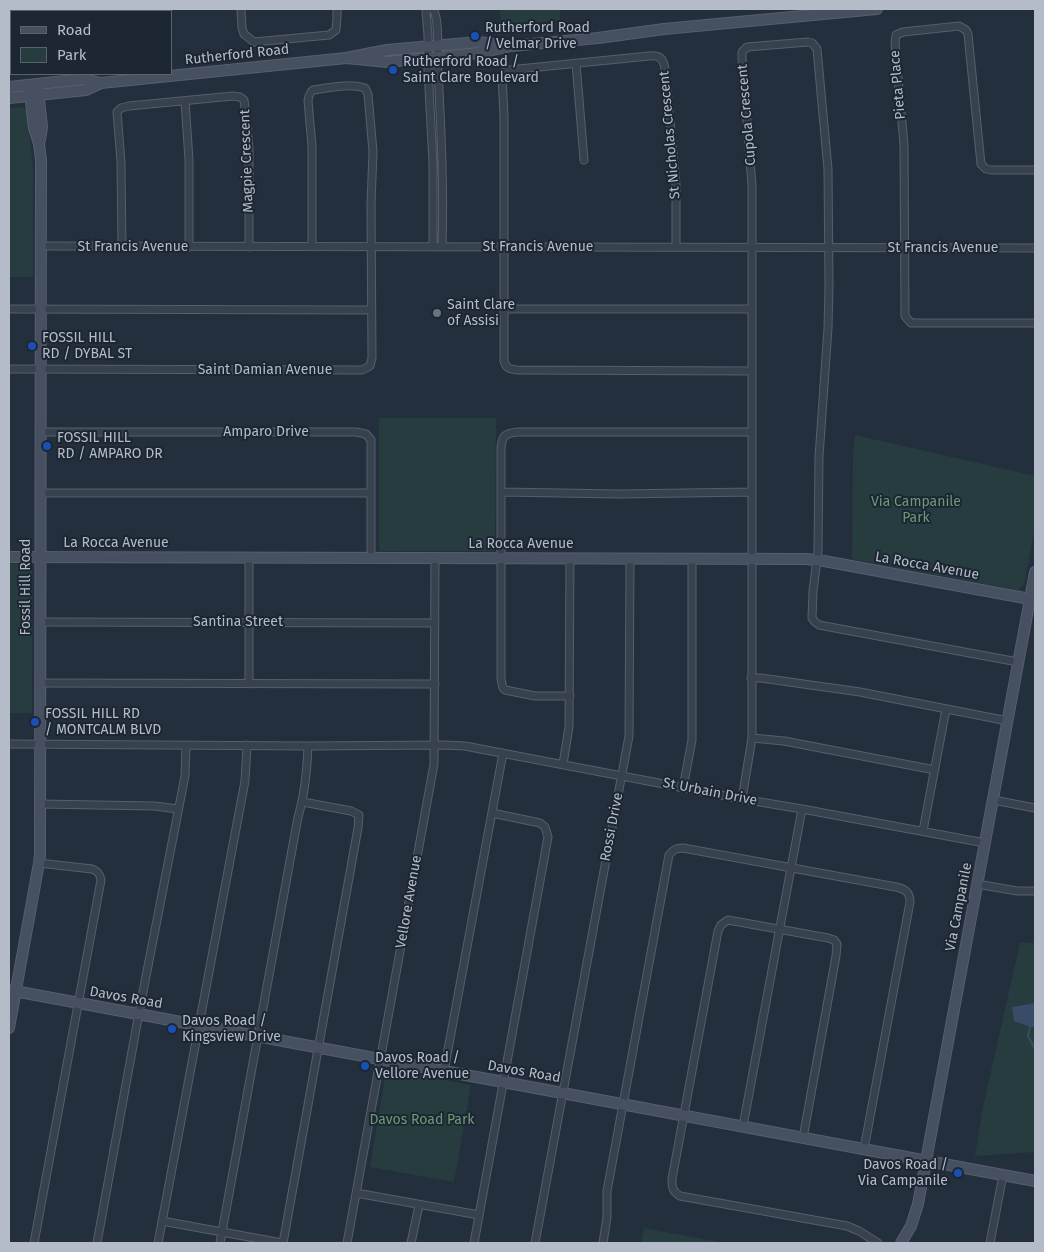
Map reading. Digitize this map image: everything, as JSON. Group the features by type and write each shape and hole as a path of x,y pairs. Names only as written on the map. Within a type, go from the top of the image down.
{"street":[{"path":"240,9 244,34 254,42 329,34 336,30 336,9"},
{"path":"428,9 426,12 433,46"},
{"path":"432,9 435,12 433,46 433,247"},
{"name":"Rutherford Road","path":"346,58 388,62 479,53 510,46 598,38 664,29 877,9"},
{"name":"Pieta Place","path":"904,248 904,145 894,44 896,35 958,26 966,30 968,34 981,164 990,170 1035,170"},
{"name":"Rutherford Road","path":"9,87 84,79 101,83 346,58 387,50 478,42 510,46"},
{"name":"Cupola Crescent","path":"742,799 752,738 752,169 742,58 742,52 747,47 808,42 812,43 817,49 828,169 828,328 819,458 817,560 812,618 819,625 1018,662"},
{"name":"St Nicholas Crescent","path":"676,247 676,185 664,61 660,57 654,56 504,72 502,77 504,116 503,309 504,361 506,366 509,369 517,370 752,370"},
{"path":"433,57 442,138 442,247"},
{"path":"576,63 584,160"},
{"name":"Rutherford Road","path":"9,98 86,90 101,83"},
{"name":"Fossil Hill Road","path":"9,1028 12,991 39,863 41,160 34,128 34,84"},
{"name":"Saint Damian Avenue","path":"41,369 362,370 370,366 372,358 371,247 373,152 368,94 365,88 358,86 313,90 309,96 312,146 312,247"},
{"name":"Magpie Crescent","path":"122,247 121,162 117,112 121,108 129,106 233,96 244,100 249,149 249,247"},
{"path":"185,101 190,160 189,247"},
{"name":"St Francis Avenue","path":"41,246 1035,248"},
{"path":"904,248 905,316 911,323 1035,323"},
{"path":"9,309 371,310"},
{"path":"503,309 752,309"},
{"path":"9,369 41,369"},
{"name":"Amparo Drive","path":"41,432 356,432 366,434 371,440 371,557"},
{"path":"570,696 535,696 503,688 501,679 501,492 502,441 506,435 511,433 752,432"},
{"path":"501,492 619,494 752,492"},
{"path":"40,493 371,493"},
{"name":"La Rocca Avenue","path":"9,556 799,558 1030,599"},
{"path":"249,557 249,684"},
{"name":"Vellore Avenue","path":"347,1243 434,764 435,557"},
{"path":"563,764 569,727 570,558"},
{"name":"Rossi Drive","path":"535,1243 629,736 630,558"},
{"path":"682,788 692,740 692,558"},
{"name":"Via Campanile","path":"902,1243 912,1226 926,1160 1035,572"},
{"name":"Santina Street","path":"40,622 435,623"},
{"path":"751,678 860,692 1008,721"},
{"path":"40,683 435,684"},
{"path":"923,831 946,709"},
{"path":"752,738 784,741 935,770"},
{"name":"St Urbain Drive","path":"9,744 464,746 985,843"},
{"path":"97,1243 138,1015 186,771 186,745"},
{"path":"158,1243 245,780 247,746"},
{"path":"220,1243 298,817 303,802 307,775 308,746"},
{"path":"444,1071 503,753"},
{"path":"993,800 1035,808"},
{"path":"162,1221 282,1243 319,1048 359,815 351,811 303,802"},
{"path":"40,804 155,806 178,809"},
{"path":"743,1126 802,809"},
{"path":"474,1243 548,837 545,827 540,823 492,813"},
{"path":"603,1243 607,1217 607,1191 669,855 677,848 896,887 904,889 908,893 910,902 864,1149"},
{"path":"34,1243 101,880 100,874 96,870 39,863"},
{"path":"978,884 1017,891 1035,891"},
{"path":"803,1138 838,948 837,944 834,940 828,938 728,920 721,925 718,931 672,1179 672,1188 680,1196 847,1226 878,1243"},
{"name":"Davos Road","path":"12,991 1035,1181"},
{"path":"990,1243 1003,1175"},
{"path":"356,1193 479,1216"},
{"path":"411,1243 419,1205"}],"green space":[{"path":"500,9 560,9 560,20 501,27"},
{"path":"22,107 27,112 33,167 33,277 9,277 9,108"},
{"path":"379,418 496,418 495,551 380,551"},
{"name":"Via Campanile Park","path":"855,435 1035,476 1035,527 1024,585 1018,590 852,559 853,453"},
{"path":"9,564 27,564 32,568 32,713 9,713"},
{"path":"1020,943 1035,943 1035,1003 1012,1007 1030,1027 1035,1027 1035,1152 975,1156 984,1102"},
{"name":"Davos Road Park","path":"391,1070 471,1085 454,1182 370,1167 386,1072"},
{"path":"644,1228 725,1243 641,1243"}],"water":[{"path":"1035,1003 1035,1027 1014,1021 1012,1007"}],"waterway":[{"path":"1030,1027 1028,1036 1035,1049"}],"place":[{"name":"Rutherford Road / Velmar Drive","path":"475,36"},
{"name":"Rutherford Road / Saint Clare Boulevard","path":"393,70"},
{"name":"Saint Clare of Assisi","path":"437,313"},
{"name":"FOSSIL HILL RD / DYBAL ST","path":"32,346"},
{"name":"FOSSIL HILL RD / AMPARO DR","path":"47,446"},
{"name":"FOSSIL HILL RD / MONTCALM BLVD","path":"35,722"},
{"name":"Davos Road / Kingsview Drive","path":"172,1029"},
{"name":"Davos Road / Vellore Avenue","path":"365,1066"},
{"name":"Davos Road / Via Campanile","path":"958,1173"}]}
